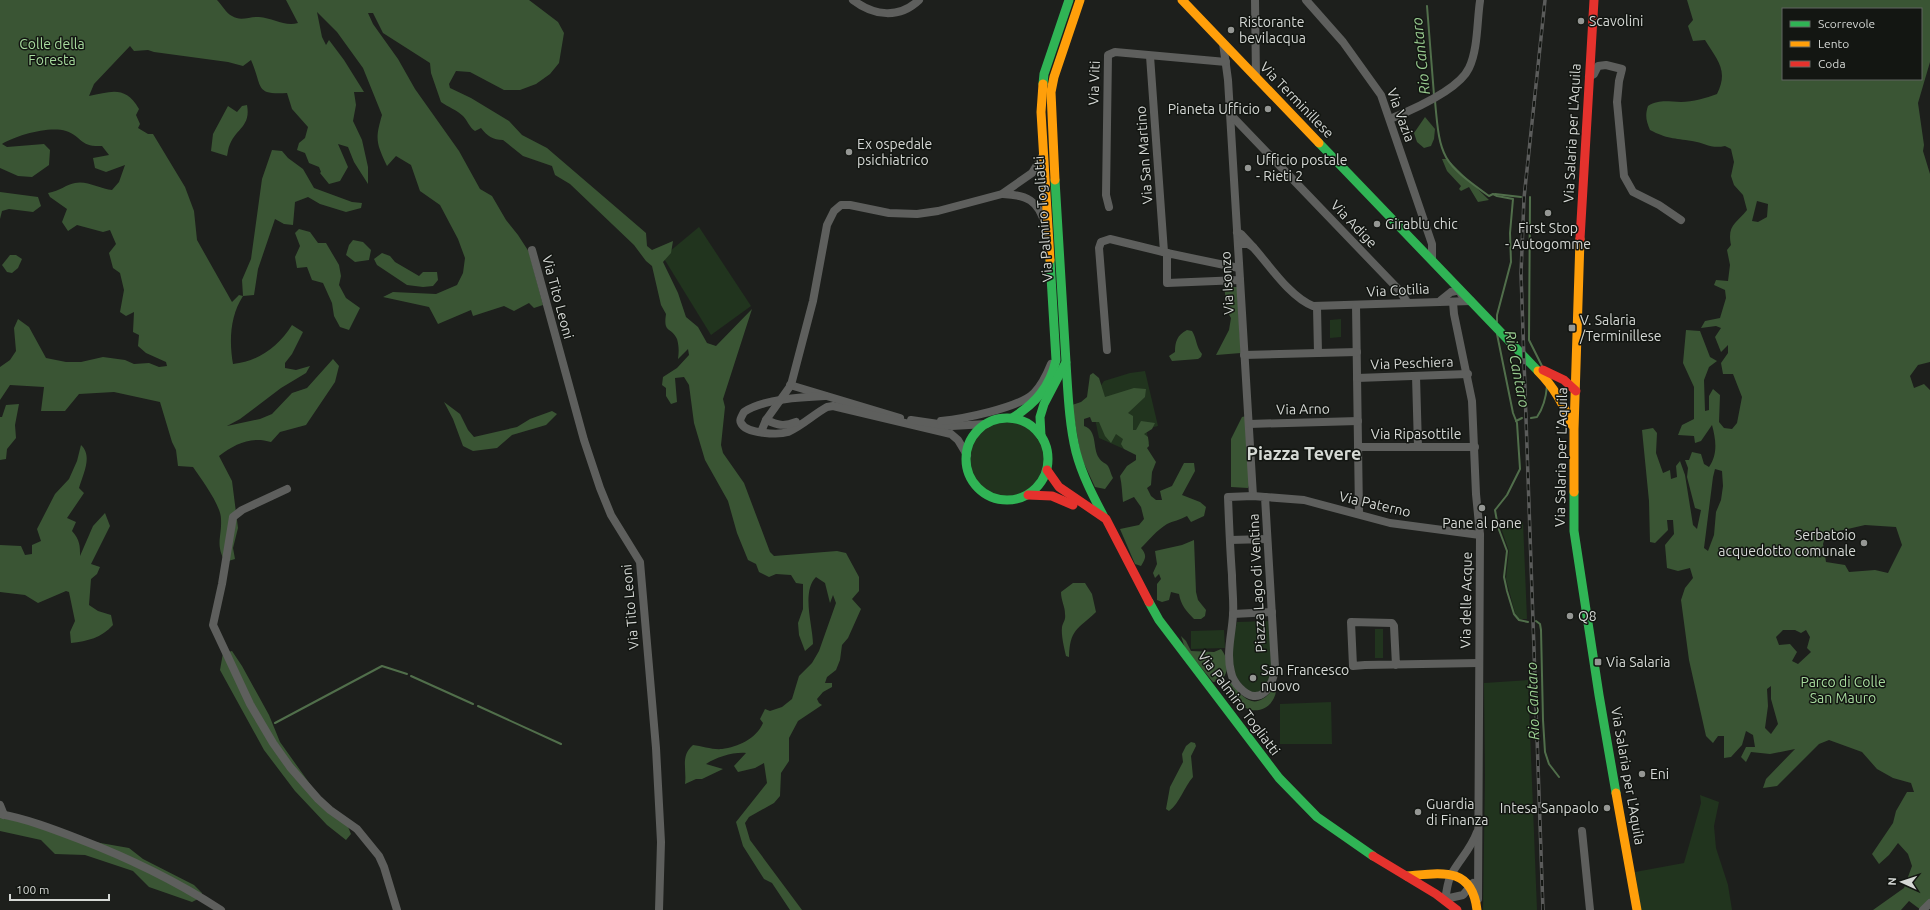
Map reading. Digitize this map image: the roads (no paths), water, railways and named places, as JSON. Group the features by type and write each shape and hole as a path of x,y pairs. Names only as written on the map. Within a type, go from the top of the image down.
{"street":[{"path":"853,0 862,6 884,14 900,12 913,6 919,0"},
{"path":"1050,55 1051,36 1063,0"},
{"name":"Via Palmiro Togliatti","path":"1012,418 1035,403 1045,389 1055,370 1042,94 1050,55 1069,0"},
{"name":"Via Palmiro Togliatti","path":"1080,0 1057,65 1051,92 1051,123 1070,416 1074,443 1080,467 1117,542 1159,620 1279,778 1300,800 1332,828 1406,876 1445,899 1457,910"},
{"path":"1057,65 1086,0"},
{"name":"Via Terminillese","path":"1182,0 1460,290 1500,328 1545,376 1560,378 1576,391"},
{"path":"1255,0 1256,78"},
{"name":"Via Vazia","path":"1306,0 1343,42 1382,95 1432,244 1432,260"},
{"name":"Via Salaria per L'Aquila","path":"1594,0 1581,211 1574,429 1574,542 1637,910"},
{"path":"1390,119 1436,97 1461,80 1470,66 1480,1"},
{"name":"Via Isonzo","path":"1223,43 1230,114 1253,496"},
{"name":"Via Viti","path":"1109,207 1106,195 1108,55 1114,52 1226,65"},
{"name":"Via San Martino","path":"1150,56 1167,283 1240,280"},
{"path":"1226,65 1235,56"},
{"path":"1589,78 1594,74 1598,66 1602,65 1622,69 1617,102 1624,176 1632,192 1659,205 1681,220"},
{"name":"Via Adige","path":"1230,114 1400,291 1407,302"},
{"path":"1231,132 1246,131"},
{"path":"1002,194 1032,173 1044,155"},
{"path":"761,432 766,420 790,385 813,301 827,225 834,211 841,205 850,205 889,213 917,214 938,211 1002,194 1020,194 1029,199 1043,216 1049,240"},
{"path":"1237,232 1242,234 1303,303 1317,307 1356,305 1359,514"},
{"path":"1107,350 1099,248 1101,242 1110,239 1239,268"},
{"path":"1238,244 1248,244 1253,247"},
{"name":"Via Tito Leoni","path":"532,250 582,433 600,488 611,515 640,562 656,748 660,835 659,910"},
{"path":"1444,272 1447,281 1448,294"},
{"path":"1441,300 1448,294 1460,290"},
{"name":"Via delle Acque","path":"1460,290 1460,298 1455,302 1454,314 1468,374 1472,401 1476,494 1480,535 1478,900"},
{"path":"1441,300 1455,302 1463,300 1473,303"},
{"name":"Via Cotilia","path":"1356,305 1441,300"},
{"path":"1317,307 1318,353"},
{"path":"928,422 951,420 1022,401 1033,394 1042,384 1050,366 1055,348"},
{"path":"1244,354 1357,352"},
{"path":"1560,378 1568,373 1577,359"},
{"path":"1028,495 1040,484 1047,470 1048,452 1041,436 1040,417 1044,404 1066,362"},
{"name":"Via Peschiera","path":"1357,378 1468,374"},
{"path":"1416,376 1418,447"},
{"path":"1545,376 1561,389 1576,391"},
{"path":"1545,376 1563,403 1574,429"},
{"path":"790,385 895,417 952,426 986,424 998,419 1012,418 1028,424 1041,436"},
{"path":"825,396 778,401 759,405 744,412 740,420 744,428 761,432 788,432 818,412 827,407 833,406 951,434 958,440 967,455 970,475 974,483 985,493 999,499 1009,500 1028,495 1052,495 1061,497 1104,525 1117,542"},
{"path":"766,420 780,426 786,426 796,422 824,402 832,400 844,402"},
{"name":"Via Arno","path":"1248,424 1358,421"},
{"path":"967,455 973,437 986,424"},
{"name":"Via Ripasottile","path":"1358,447 1474,447"},
{"path":"1047,470 1059,487 1106,519"},
{"path":"286,489 242,510 233,517 222,584 213,625 250,704 273,743 290,767 318,799 330,810 357,828 379,856 384,867 396,910"},
{"name":"Piazza Lago di Ventina","path":"1228,496 1265,497 1272,612 1274,678 1265,692 1259,696 1253,697 1246,694 1237,684 1231,673 1228,651 1233,614 1228,496"},
{"name":"Via Paterno","path":"1265,497 1304,500 1390,523 1480,535"},
{"path":"1230,540 1267,539"},
{"path":"1233,614 1272,612"},
{"path":"1396,665 1394,626 1392,623 1351,622 1353,666 1479,664"},
{"path":"0,805 2,815 42,825 105,849 161,874 221,910"},
{"path":"1478,870 1471,887 1463,895 1445,899 1447,885 1451,875 1469,850 1479,826"},
{"path":"1582,831 1590,910"},
{"path":"1406,876 1451,875 1466,881 1478,900 1478,910"},
{"path":"1923,910 1930,903"}],"waterway":[{"name":"Rio Cantaro","path":"1427,6 1434,95"},
{"name":"Rio Cantaro","path":"1435,101 1439,136 1446,158 1461,175 1489,196 1493,194 1513,199 1510,233 1511,262 1497,315 1497,322"},
{"name":"Rio Cantaro","path":"1495,194 1521,197"},
{"name":"Rio Cantaro","path":"1530,197 1529,340 1542,366"},
{"name":"Rio Cantaro","path":"1497,334 1513,413 1517,423 1520,469 1507,495 1495,510 1498,527 1507,551 1504,577 1507,591 1514,614 1519,620 1528,622"},
{"name":"Rio Cantaro","path":"1531,418 1537,417 1541,410 1547,386"},
{"name":"Rio Cantaro","path":"1516,421 1522,418"},
{"name":"Rio Cantaro","path":"1536,621 1540,624 1541,630 1545,752 1549,764 1559,777"},
{"path":"275,723 382,666 407,674"},
{"path":"411,676 473,704"},
{"path":"478,706 561,744"}],"railway":[{"path":"1543,910 1521,274 1524,198 1545,0"}],"place":[{"name":"Scavolini","path":"1581,21"},
{"name":"Ristorante bevilacqua","path":"1231,30"},
{"name":"Pianeta Ufficio","path":"1268,109"},
{"name":"Ex ospedale psichiatrico","path":"849,152"},
{"name":"Ufficio postale - Rieti 2","path":"1248,168"},
{"name":"First Stop - Autogomme","path":"1548,213"},
{"name":"Girablu chic","path":"1377,224"},
{"name":"V. Salaria /Terminillese","path":"1572,328"},
{"name":"Pane al pane","path":"1482,508"},
{"name":"Serbatoio acquedotto comunale","path":"1864,543"},
{"name":"Q8","path":"1570,616"},
{"name":"Via Salaria","path":"1598,662"},
{"name":"San Francesco nuovo","path":"1253,678"},
{"name":"Eni","path":"1642,774"},
{"name":"Intesa Sanpaolo","path":"1607,808"},
{"name":"Guardia di Finanza","path":"1418,812"}],"district":[{"name":"Piazza Tevere","path":"1304,454"}],"park label":[{"name":"Colle della Foresta","path":"52,52"},
{"name":"Parco di Colle San Mauro","path":"1843,690"}]}
